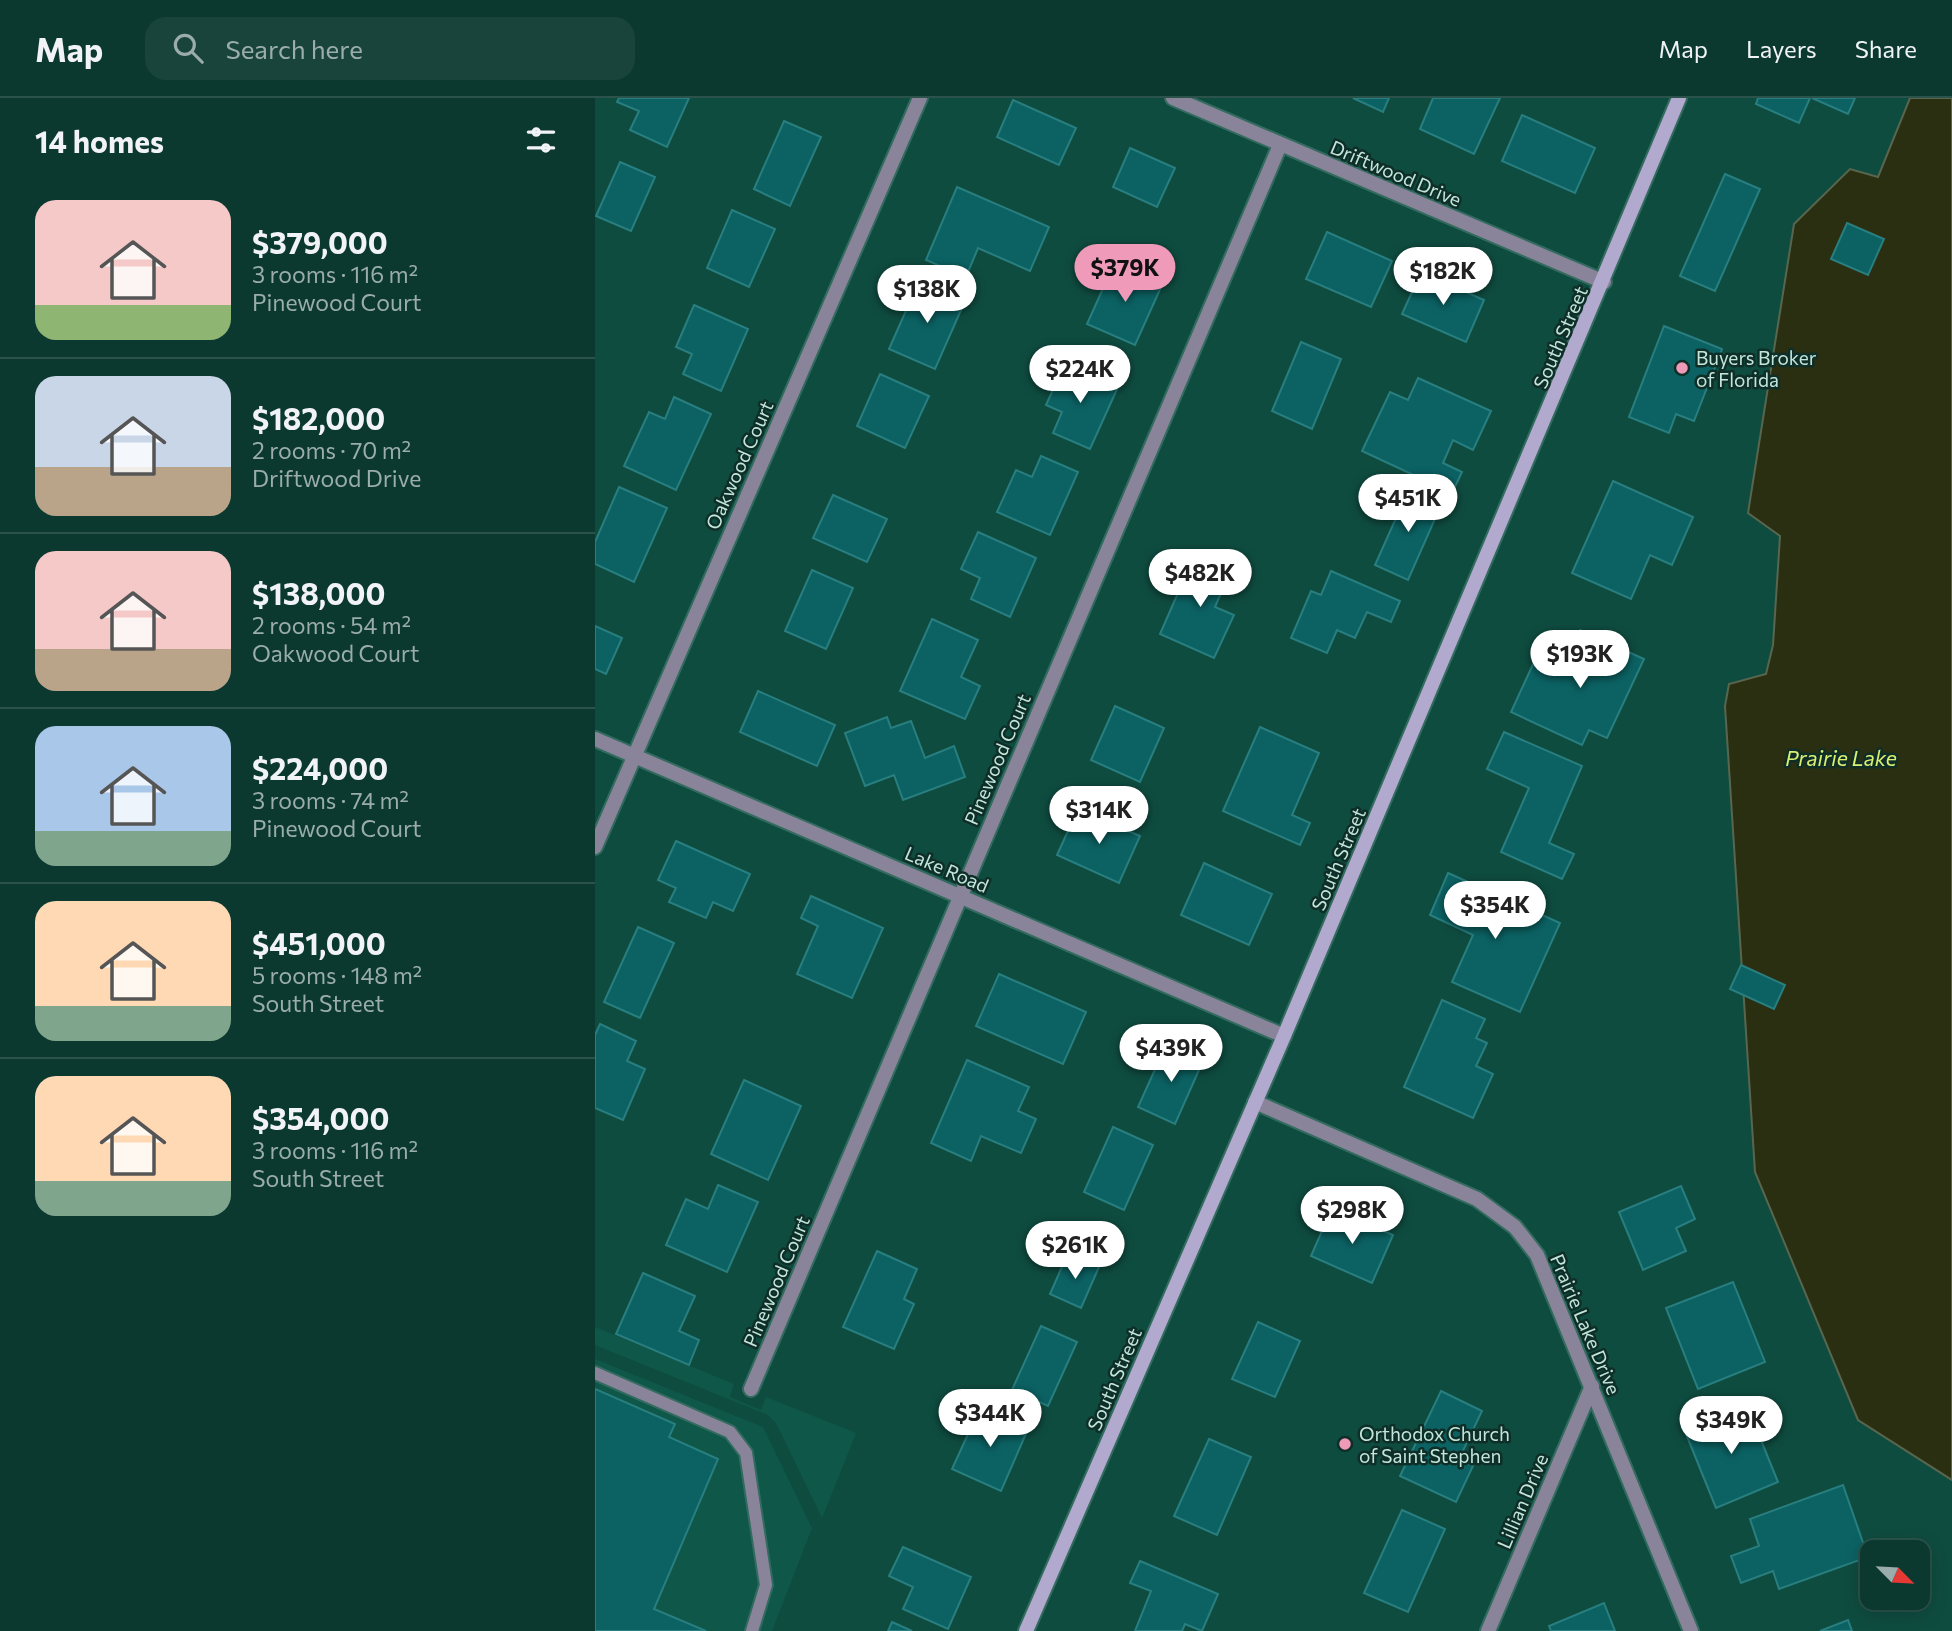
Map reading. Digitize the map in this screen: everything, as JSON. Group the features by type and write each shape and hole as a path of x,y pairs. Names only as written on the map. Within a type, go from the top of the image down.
{"street":[{"name":"Oakwood Court","path":"595,847 920,98"},
{"name":"Driftwood Drive","path":"1173,98 1604,282"},
{"name":"South Street","path":"1025,1631 1284,1036 1604,282 1679,98"},
{"name":"Pinewood Court","path":"751,1389 1280,145"},
{"name":"Lake Road","path":"595,739 1284,1036"},
{"name":"Prairie Lake Drive","path":"1255,1102 1477,1199 1515,1227 1537,1255 1691,1631"},
{"name":"Lillian Drive","path":"1488,1631 1592,1386"}],"lane":[{"path":"595,1373 730,1432 746,1453 767,1585 752,1631"}],"shaded area":[{"path":"595,1327 734,1384 730,1397 761,1410 766,1397 856,1433 822,1518 776,1423 768,1415 595,1345"},
{"path":"595,1359 763,1427 812,1528 772,1631 595,1631"}],"water":[{"name":"Prairie Lake","path":"1910,98 1952,98 1952,1480 1858,1420 1755,1172 1725,706 1729,684 1766,674 1773,645 1780,536 1748,513 1794,224 1850,169 1878,177"}],"building":[{"path":"619,98 689,98 667,147 630,130 639,111 617,102"},
{"path":"1353,98 1389,98 1383,112"},
{"path":"1433,98 1500,98 1474,154 1420,129"},
{"path":"1758,98 1810,98 1799,123 1756,104"},
{"path":"1812,98 1855,98 1848,114"},
{"path":"1013,100 1076,128 1059,165 997,137"},
{"path":"1522,115 1595,148 1575,193 1502,161"},
{"path":"784,121 821,137 790,206 754,189"},
{"path":"1130,148 1175,168 1157,207 1113,187"},
{"path":"620,162 655,177 631,231 596,216"},
{"path":"1725,174 1760,189 1715,291 1680,276"},
{"path":"957,187 1049,227 1030,271 978,248 966,277 926,260"},
{"path":"732,210 775,229 749,287 707,268"},
{"path":"1847,223 1884,239 1868,275 1831,259"},
{"path":"1327,232 1392,261 1371,307 1306,279"},
{"path":"1114,264 1162,285 1135,345 1087,324"},
{"path":"1421,272 1484,300 1466,342 1402,314"},
{"path":"919,281 965,301 935,369 889,349"},
{"path":"694,305 748,329 721,391 683,374 692,354 676,347"},
{"path":"1664,326 1722,349 1694,421 1676,414 1669,433 1629,417"},
{"path":"1301,342 1341,359 1312,429 1272,411"},
{"path":"1065,363 1118,387 1090,449 1053,433 1062,412 1046,405"},
{"path":"880,374 929,396 905,448 857,426"},
{"path":"1418,378 1491,411 1473,450 1453,440 1443,463 1462,472 1452,493 1362,451 1390,392 1408,400"},
{"path":"674,397 711,414 676,490 624,466 649,412 665,419"},
{"path":"1041,456 1078,472 1050,535 997,512 1016,470 1032,477"},
{"path":"1613,481 1693,517 1672,565 1650,555 1631,599 1572,573"},
{"path":"619,487 667,508 634,582 595,564 595,542"},
{"path":"1409,489 1442,503 1408,580 1375,565"},
{"path":"833,495 887,519 867,562 813,538"},
{"path":"978,532 1036,558 1010,617 971,599 980,578 961,569"},
{"path":"1195,554 1231,570 1215,607 1234,615 1214,658 1160,634"},
{"path":"812,570 853,588 826,649 785,631"},
{"path":"1331,571 1400,601 1391,622 1367,612 1355,638 1337,630 1327,653 1291,638 1311,591 1321,595"},
{"path":"932,619 978,640 961,677 980,686 965,719 900,691"},
{"path":"595,626 622,638 606,674 595,669"},
{"path":"1580,630 1644,659 1607,738 1589,730 1582,745 1511,712 1534,662 1560,674"},
{"path":"758,691 835,725 817,766 740,732"},
{"path":"1115,706 1164,728 1140,782 1091,760"},
{"path":"887,717 891,728 911,721 925,758 954,746 965,777 903,800 894,775 865,786 845,733"},
{"path":"1260,727 1319,753 1292,815 1310,823 1300,845 1223,811"},
{"path":"1504,732 1582,766 1549,843 1574,854 1562,879 1501,852 1529,788 1487,769"},
{"path":"1078,809 1140,836 1119,883 1057,855"},
{"path":"676,841 750,874 733,911 713,902 706,918 669,902 676,888 658,880"},
{"path":"1204,863 1272,894 1249,945 1181,915"},
{"path":"1448,873 1560,923 1520,1012 1452,982 1473,935 1430,915"},
{"path":"811,896 883,928 852,998 797,974 818,926 801,918"},
{"path":"638,927 674,943 640,1018 604,1002"},
{"path":"1741,965 1785,985 1774,1009 1730,989"},
{"path":"999,974 1086,1012 1063,1064 976,1026"},
{"path":"1442,1000 1485,1019 1476,1038 1487,1043 1476,1066 1493,1074 1473,1118 1404,1087"},
{"path":"600,1024 636,1041 627,1061 645,1069 623,1120 595,1108 595,1035"},
{"path":"1166,1045 1203,1061 1175,1124 1138,1107"},
{"path":"967,1060 1029,1087 1018,1111 1036,1119 1021,1153 981,1136 971,1161 931,1143"},
{"path":"744,1080 801,1106 768,1180 711,1154"},
{"path":"1113,1127 1153,1145 1124,1210 1084,1192"},
{"path":"718,1185 758,1202 727,1272 666,1245 686,1199 708,1209"},
{"path":"1681,1186 1695,1219 1676,1228 1686,1251 1643,1270 1619,1212"},
{"path":"1332,1208 1393,1235 1372,1283 1311,1256"},
{"path":"877,1251 917,1269 904,1299 914,1304 894,1349 843,1327"},
{"path":"1068,1253 1099,1267 1081,1308 1050,1294"},
{"path":"643,1273 695,1296 679,1331 699,1340 689,1365 616,1334"},
{"path":"1733,1282 1765,1362 1698,1389 1666,1308"},
{"path":"1258,1322 1300,1341 1275,1397 1232,1379"},
{"path":"1041,1326 1077,1342 1048,1406 1012,1390"},
{"path":"595,1389 675,1424 669,1437 718,1459 654,1609 706,1631 595,1631"},
{"path":"1441,1391 1482,1411 1459,1459 1473,1466 1456,1502 1400,1476"},
{"path":"1746,1403 1778,1482 1716,1508 1684,1429"},
{"path":"980,1408 1028,1429 1001,1491 952,1469"},
{"path":"1209,1439 1251,1457 1217,1535 1174,1516"},
{"path":"1843,1485 1862,1540 1860,1560 1779,1589 1773,1571 1741,1583 1731,1556 1759,1546 1750,1519"},
{"path":"1402,1510 1445,1529 1408,1612 1364,1593"},
{"path":"903,1547 971,1577 948,1629 903,1609 913,1587 889,1576"},
{"path":"1140,1561 1218,1594 1202,1631 1185,1624 1182,1631 1135,1631 1151,1591 1130,1583"},
{"path":"1604,1603 1615,1631 1551,1631 1549,1626"},
{"path":"1848,1620 1852,1631 1820,1631"},
{"path":"892,1622 912,1631 888,1631"}],"place":[{"name":"Buyers Broker of Florida","path":"1682,368"},
{"name":"Orthodox Church of Saint Stephen","path":"1345,1444"}]}
